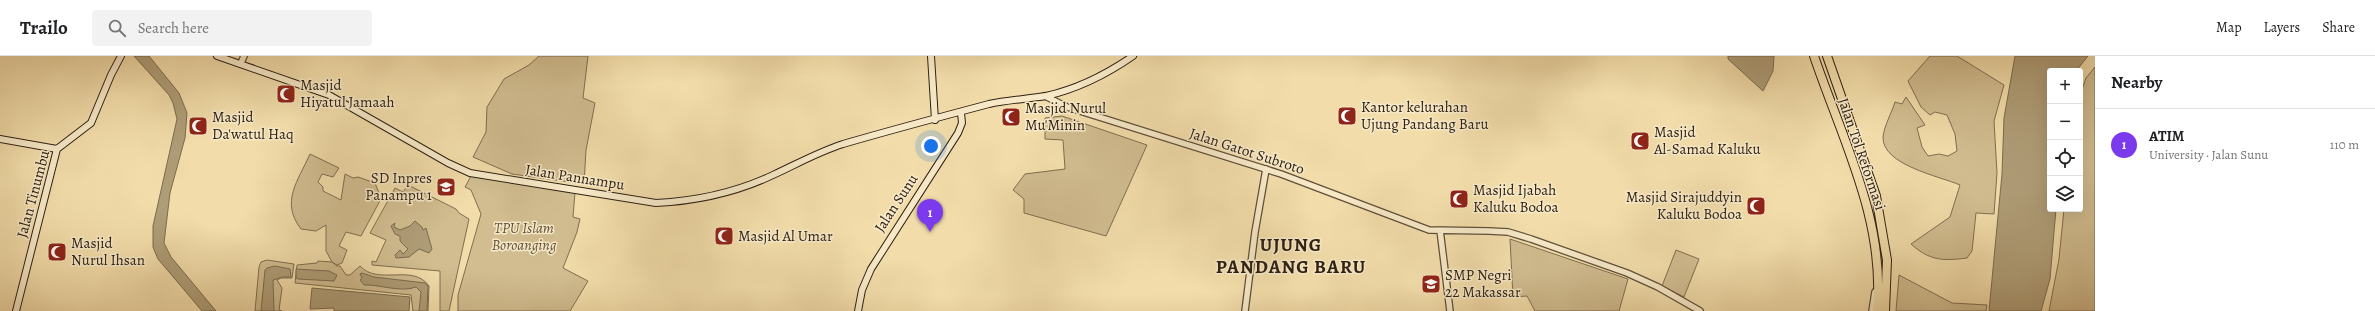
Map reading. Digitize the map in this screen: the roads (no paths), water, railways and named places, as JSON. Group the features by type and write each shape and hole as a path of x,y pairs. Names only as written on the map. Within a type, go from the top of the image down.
{"highway":[{"name":"Jalan Tol Reformasi","path":"1814,56 1866,201 1875,248 1878,285 1877,311"},
{"name":"Jalan Tol Reformasi","path":"1827,56 1859,143 1877,203 1887,260 1886,311"}],"main road":[{"name":"Jalan Tinumbu","path":"16,311 57,149 91,123 111,75 121,56"},
{"name":"Jalan Pannampu","path":"217,56 241,63 336,98 448,163 470,173 656,202 680,201 734,191 772,176 815,154 989,104 1045,96 1082,84 1134,56"},
{"path":"931,56 935,120"},
{"name":"Jalan Sunu","path":"858,311 864,284 871,268 958,133 962,124 958,114"},
{"path":"0,139 57,149"}],"street":[{"path":"241,63 244,56"},
{"name":"Jalan Gatot Subroto","path":"1045,96 1067,107 1266,169 1429,230 1489,230 1524,236 1584,256 1632,275 1658,287 1700,311"},
{"path":"1245,311 1255,232 1266,169"},
{"path":"1440,230 1450,311"},
{"path":"1872,311 1874,293 1878,285"}],"place":[{"name":"Masjid Hiyatul Jamaah","path":"286,94"},
{"name":"Kantor kelurahan Ujung Pandang Baru","path":"1347,116"},
{"name":"Masjid Nurul Mu'Minin","path":"1011,117"},
{"name":"Masjid Da'watul Haq","path":"198,126"},
{"name":"Masjid Al-Samad Kaluku","path":"1640,141"},
{"name":"SD Inpres Panampu 1","path":"446,187"},
{"name":"Masjid Ijabah Kaluku Bodoa","path":"1459,199"},
{"name":"Masjid Sirajuddyin Kaluku Bodoa","path":"1756,206"},
{"name":"ATIM","path":"930,232"},
{"name":"Masjid Al Umar","path":"724,236"},
{"name":"Masjid Nurul Ihsan","path":"57,252"},
{"name":"SMP Negri 22 Makassar","path":"1431,284"}],"district":[{"name":"UJUNG PANDANG BARU","path":"1291,256"}],"park label":[{"name":"TPU Islam Boroanging","path":"524,236"}]}
